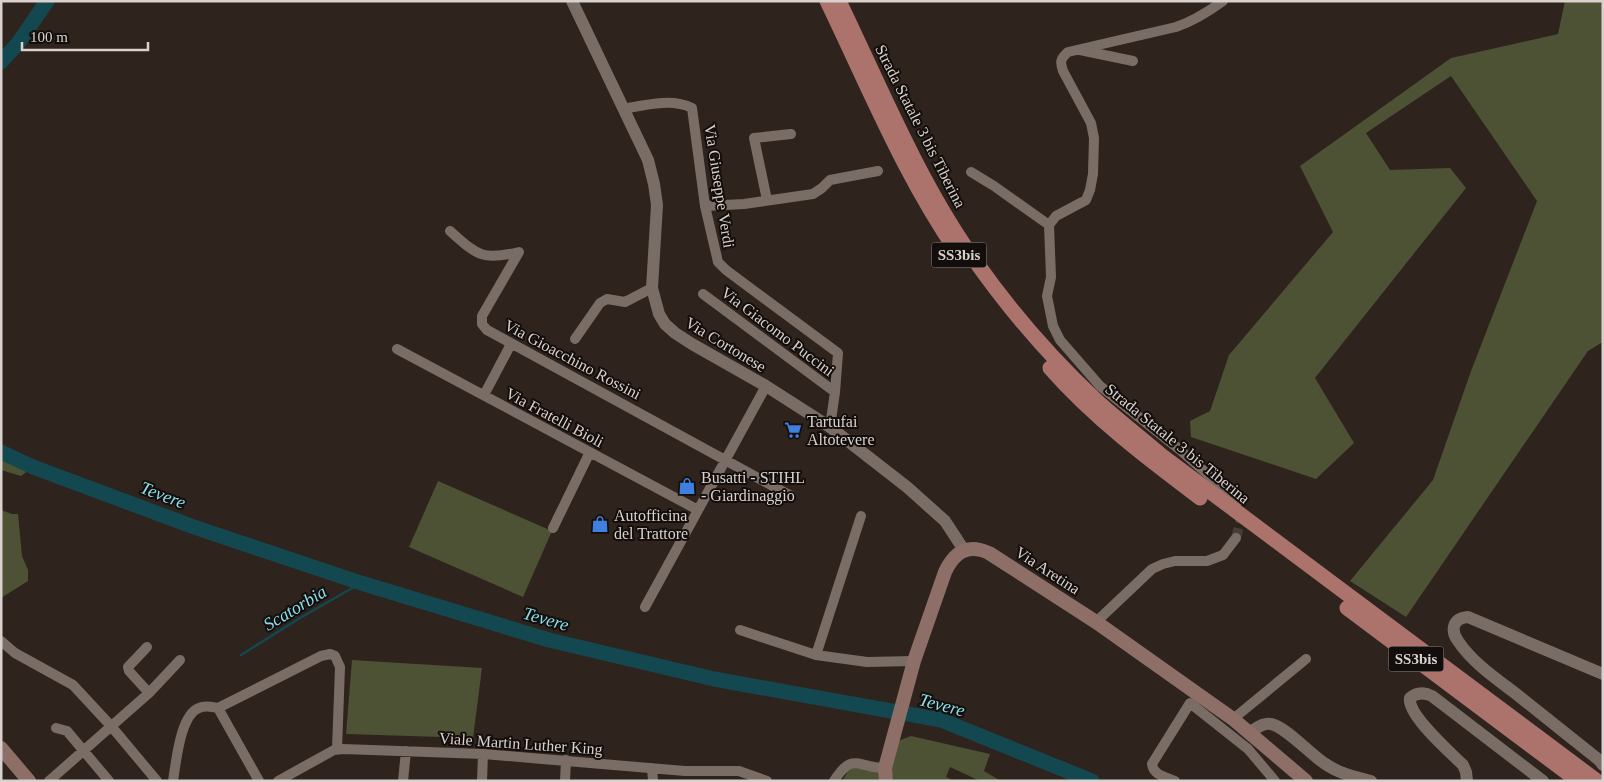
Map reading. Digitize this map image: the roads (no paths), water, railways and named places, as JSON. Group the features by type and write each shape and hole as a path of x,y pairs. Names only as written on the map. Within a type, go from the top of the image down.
{"highway":[{"name":"Strada Statale 3 bis Tiberina","path":"827,1 909,172 933,215 960,257 1017,330 1058,377 1090,409 1577,775 1596,781"},
{"name":"Strada Statale 3 bis Tiberina","path":"839,1 918,166 969,252 1025,324 1066,370 1157,459"}],"main road":[{"name":"Via Aretina","path":"964,550 978,549 989,553 1096,622 1201,704 1232,719 1250,732 1306,781"},
{"path":"886,774 888,754 914,661 950,562 964,550"},
{"path":"1,748 29,781"}],"street":[{"name":"Via Cortonese","path":"572,1 648,160 657,205 652,288 659,314 665,324 675,334 766,386 830,427 907,487 944,521 964,550"},
{"path":"1223,1 1191,22 1068,52 1061,58 1062,71 1091,123 1094,138 1093,174 1086,200 1056,216 1049,225 1050,277 1047,296 1053,326 1060,340 1100,386 1179,449 1238,501"},
{"path":"1076,50 1133,61"},
{"name":"Via Giuseppe Verdi","path":"623,109 659,104 683,104 692,108 705,206 718,262 726,270 838,353 836,392 830,427"},
{"path":"767,200 754,138 791,134"},
{"path":"705,206 744,204 813,194 830,180 878,171"},
{"path":"971,172 1049,225"},
{"name":"Via Gioacchino Rossini","path":"450,231 478,254 501,257 519,252 482,316 482,324 488,330 791,496"},
{"path":"575,338 600,303 607,300 625,302 652,288"},
{"name":"Via Giacomo Puccini","path":"703,294 836,392"},
{"path":"484,395 511,344"},
{"name":"Via Fratelli Bioli","path":"397,349 698,510"},
{"path":"645,607 766,386"},
{"path":"553,528 590,452"},
{"path":"816,655 861,516"},
{"path":"1096,622 1152,569 1175,561 1208,561 1223,556 1236,538"},
{"path":"1603,674 1468,617 1456,620 1454,633 1458,641 1481,667 1603,765"},
{"path":"740,630 816,655 867,662 914,661"},
{"path":"1,641 15,653 73,685 111,726 156,781"},
{"path":"147,647 128,667 129,671 148,693"},
{"path":"173,781 183,727 192,712 207,706 218,708 321,656 330,654 336,656 340,667 336,749 278,781"},
{"path":"1232,719 1306,659"},
{"path":"49,781 148,693 180,660"},
{"path":"1468,781 1462,766 1414,715 1409,702 1414,694 1432,696 1543,781"},
{"path":"1175,781 1156,773 1152,764 1190,702 1201,704 1248,749 1275,781"},
{"path":"218,708 260,781"},
{"path":"1250,732 1263,724 1270,724 1280,728 1324,763 1346,775 1371,781"},
{"path":"56,728 66,731 109,781"},
{"name":"Viale Martin Luther King","path":"336,749 483,754 685,771 740,771 767,781"},
{"path":"403,781 406,751"},
{"path":"482,781 483,754"},
{"path":"565,781 566,760"},
{"path":"834,781 841,769 852,763 876,768 886,774"},
{"path":"652,768 653,781"}],"waterway":[{"name":"Tevere","path":"1,62 19,42 47,1"},
{"name":"Tevere","path":"1,452 33,467 194,527 361,583 549,640 714,679 941,720 1092,781"},
{"name":"Scatorbia","path":"241,655 361,583"}],"tunnel":[{"path":"1236,538 1241,519 1240,512"}],"place":[{"name":"Tartufai Altotevere","path":"793,430"},
{"name":"Busatti - STIHL - Giardinaggio","path":"687,486"},
{"name":"Autofficina del Trattore","path":"600,524"}]}
